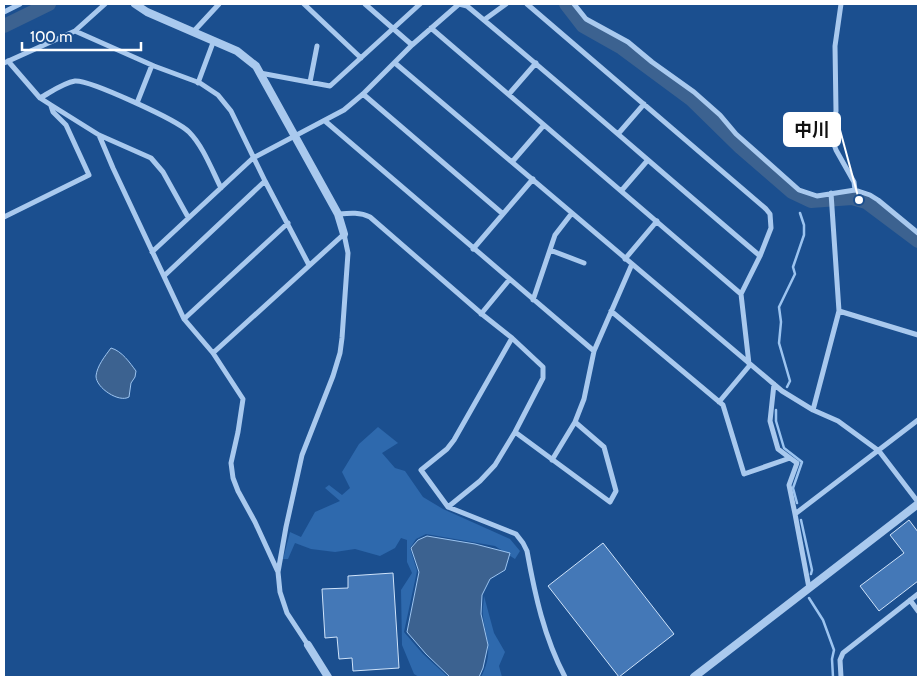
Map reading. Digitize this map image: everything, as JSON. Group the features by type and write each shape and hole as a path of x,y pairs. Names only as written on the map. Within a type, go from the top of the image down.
{"street":[{"path":"4,12 20,4"},
{"path":"105,4 75,32 6,62 40,98 99,135 151,158 158,164 188,217"},
{"path":"135,4 147,12 237,51 256,66 338,214 344,234 348,253 340,353 333,376 302,454 278,572 280,592 287,613 326,676"},
{"path":"194,31 220,4"},
{"path":"304,4 361,58"},
{"path":"365,4 412,45"},
{"path":"260,72 330,86 420,4"},
{"path":"152,252 253,158 344,110 363,94 412,45 459,4 467,6 536,63 647,161 760,256"},
{"path":"484,20 506,4"},
{"path":"527,4 766,208 770,214 771,228 760,256 741,294 750,365 719,402"},
{"path":"574,4 586,19 628,42 694,92 720,115 736,134 799,190 817,196 855,190 878,200 918,233"},
{"path":"841,4 835,46 836,111 831,136 836,150 854,182 855,190"},
{"path":"431,28 741,294"},
{"path":"75,32 198,83 218,95 231,111 253,158 309,265"},
{"path":"198,83 214,40"},
{"path":"310,82 317,46"},
{"path":"395,63 782,391 813,410 838,421 879,451 918,504 694,677"},
{"path":"509,94 536,63"},
{"path":"136,104 152,65"},
{"path":"40,98 61,86 75,81 89,84 165,116 189,132 221,188"},
{"path":"363,94 503,214"},
{"path":"618,134 644,104"},
{"path":"4,217 89,175 66,125 53,112 51,105"},
{"path":"325,121 594,351"},
{"path":"512,162 544,124"},
{"path":"99,135 112,168 184,319 213,353 243,399 231,463 233,478 278,572"},
{"path":"622,190 647,161"},
{"path":"473,249 533,179"},
{"path":"164,276 265,181"},
{"path":"813,410 839,311 831,193"},
{"path":"338,214 354,213 370,217 481,314 512,338 541,364 544,371 543,378 515,432 489,473 448,507"},
{"path":"533,300 555,235 572,213"},
{"path":"625,258 657,221"},
{"path":"184,319 288,223"},
{"path":"213,353 344,234"},
{"path":"550,250 584,263"},
{"path":"552,460 575,422 584,399 594,351 632,264"},
{"path":"481,314 510,280"},
{"path":"611,311 723,405 744,474 790,458"},
{"path":"839,311 918,335"},
{"path":"512,338 454,440 447,449 421,470 448,507 516,534 523,543 527,552 542,621 556,660 565,677"},
{"path":"774,384 770,421 778,449 797,462 789,485 809,588"},
{"path":"795,514 918,420"},
{"path":"515,432 610,502 616,491 604,447 575,422"},
{"path":"841,677 840,660 843,653 918,594"},
{"path":"910,600 918,611"}],"shaded area":[{"path":"111,348 122,354 136,371 131,383 129,397 120,398 114,396 104,390 97,381 98,369"},
{"path":"378,427 398,443 382,453 395,468 405,471 423,497 443,509 510,539 520,551 515,559 495,546 426,534 416,539 410,548 417,571 404,632 423,654 448,677 419,677 414,674 402,645 401,590 412,573 407,562 407,540 401,538 395,548 380,556 355,549 335,552 311,549 295,543 288,559 283,559 290,532 301,537 315,512 340,501 325,488 329,485 342,495 350,488 342,472 359,444"},
{"path":"427,536 475,544 510,553 505,570 490,579 482,595 481,614 488,645 479,677 450,677 407,632 419,572 411,548 418,540"},
{"path":"484,596 494,633 505,652 499,666 502,677 481,677 488,653 483,613"}],"building":[{"path":"909,520 918,532 918,581 879,611 860,586 904,553 890,535"},
{"path":"603,543 674,634 619,677 548,586"},
{"path":"393,573 399,668 353,671 352,658 339,659 337,637 325,638 322,589 348,588 348,576"}],"waterway":[{"path":"4,26 49,4"},
{"path":"566,4 583,26 622,48 691,99 740,147 792,192 811,201 852,198 866,202 918,241"},
{"path":"787,387 790,381 779,343 781,322 779,307 795,274 793,267 804,235 804,225 800,213"},
{"path":"776,410 776,421 784,448 802,462 793,488 797,503"},
{"path":"801,520 812,570 811,574"},
{"path":"809,598 823,620 834,650 832,659 833,677"}],"place":[{"name":"中川","path":"859,200"}]}
